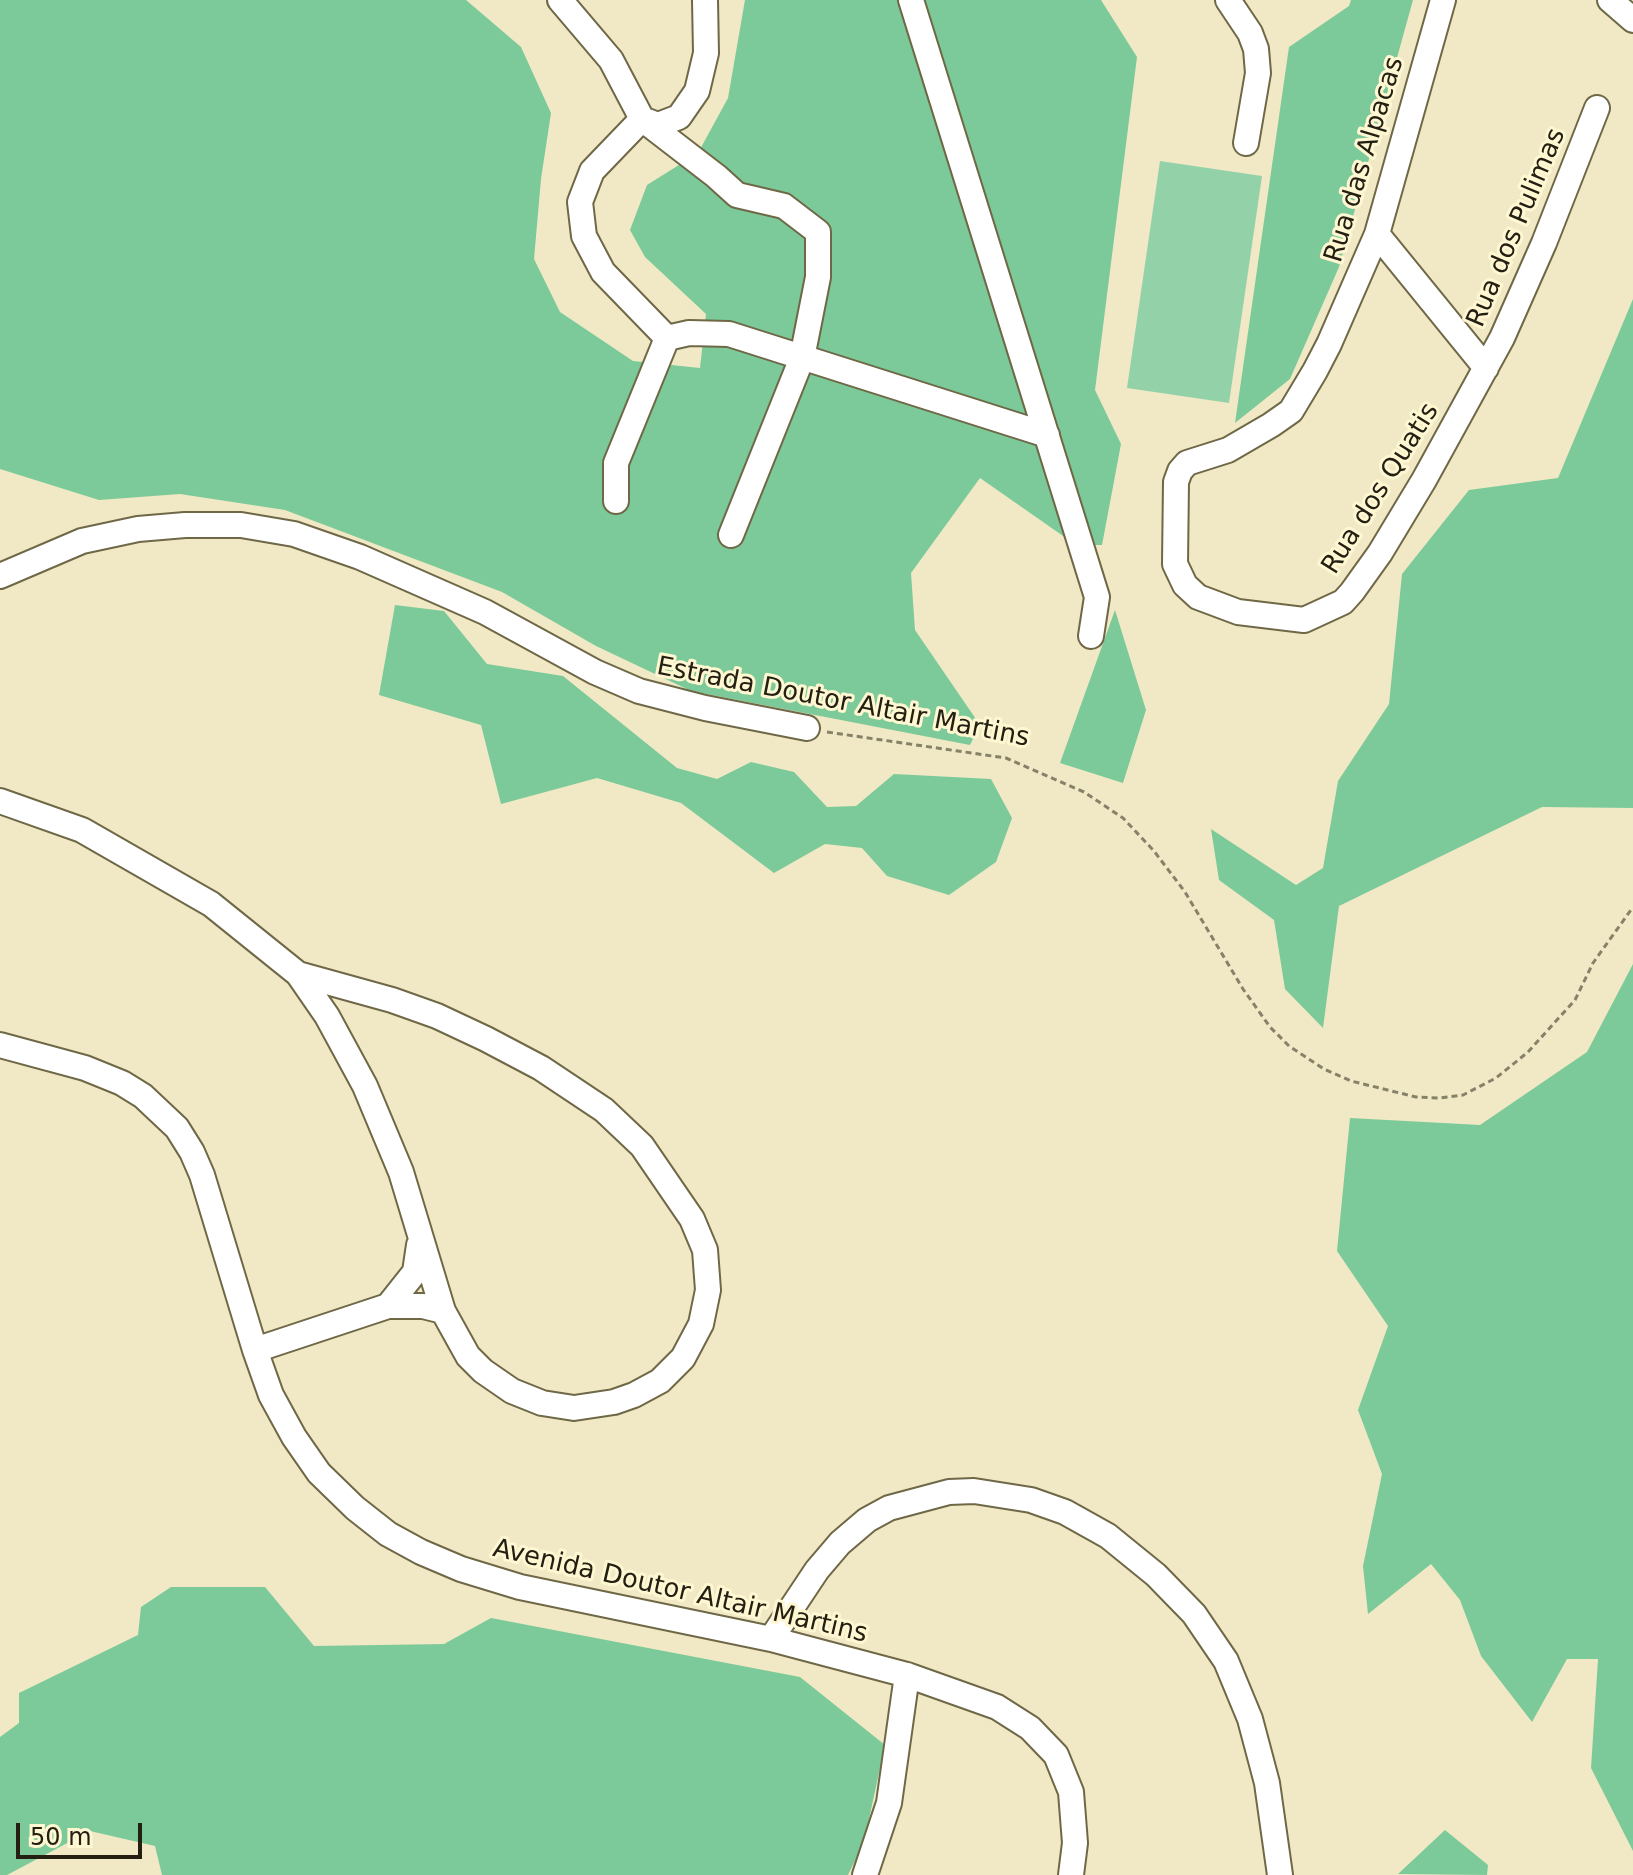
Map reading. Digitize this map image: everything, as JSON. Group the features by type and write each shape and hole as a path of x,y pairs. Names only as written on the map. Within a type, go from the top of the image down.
{"street":[{"path":"560,0 611,60 642,119 737,195 784,206 818,232 818,277 802,358 731,535"},
{"path":"642,119 658,125 679,117 697,91 706,53 705,0"},
{"path":"911,0 1097,597 1091,636"},
{"path":"1228,0 1250,33 1256,49 1258,73 1246,143"},
{"name":"Rua das Alpacas","path":"1173,543 1176,482 1180,471 1187,463 1248,440 1291,411 1329,344 1377,234 1443,0"},
{"path":"1610,0 1633,20"},
{"name":"Rua dos Pulimas","path":"1486,368 1521,298 1597,108"},
{"path":"642,119 592,171 580,202 584,236 603,272 667,338"},
{"path":"1377,234 1486,368"},
{"path":"667,338 689,333 729,334 1047,435"},
{"path":"616,501 616,463 667,338"},
{"name":"Rua dos Quatis","path":"1173,543 1175,564 1185,585 1206,601 1261,616 1304,620 1343,602 1380,553 1486,368"},
{"name":"Estrada Doutor Altair Martins","path":"0,576 82,541 138,529 241,525 294,534 360,557 485,612 595,672 639,691 705,708 807,728"},
{"path":"0,801 82,830 199,897 253,935 298,974 327,1016 365,1086 401,1172 443,1311 468,1356 483,1371 512,1391 542,1403 574,1408 614,1402 660,1381 683,1358 701,1324 708,1290 705,1250 692,1219 642,1146 604,1110 541,1068 437,1016 358,989 298,974"},
{"name":"Avenida Doutor Altair Martins","path":"0,1045 85,1068 122,1083 143,1096 177,1128 202,1175 271,1395 294,1437 319,1473 388,1534 461,1569 520,1587 771,1639 907,1675 997,1707 1030,1728 1056,1755 1071,1792 1075,1843 1071,1875"},
{"path":"388,1306 415,1272 419,1239"},
{"path":"255,1350 388,1306 423,1306 443,1311"},
{"path":"771,1639 817,1570 840,1543 867,1520 889,1508 949,1492 974,1491 1031,1500 1065,1512 1108,1536 1156,1575 1194,1614 1226,1661 1250,1719 1267,1783 1280,1875"},
{"path":"865,1875 889,1803 907,1675"}],"path":[{"name":"Estrada Doutor Altair Martins","path":"807,728 876,741 1006,758 1084,792 1123,818 1154,851 1185,892 1243,989 1270,1027 1289,1046 1324,1069 1351,1081 1416,1097 1463,1095 1496,1078 1528,1052 1575,1000 1593,963 1633,907"}],"green space":[{"path":"0,0 466,0 521,47 551,113 534,259 560,312 633,361 700,368 706,314 645,257 630,230 647,185 698,153 728,98 745,0 1101,0 1137,57 1095,390 1121,444 1102,545 1076,545 980,478 911,573 915,630 980,725 970,745 691,691 596,646 502,592 285,510 180,494 99,500 0,469"},
{"path":"1351,0 1413,0 1339,267 1290,379 1235,423 1289,47 1349,6"},
{"path":"1160,161 1262,176 1229,403 1127,388"},
{"path":"1633,299 1633,808 1542,807 1339,906 1323,1028 1285,989 1274,920 1219,880 1211,829 1296,885 1323,868 1338,781 1389,704 1402,574 1469,490 1558,478"},
{"path":"395,605 444,611 487,664 563,676 677,768 717,779 751,762 794,772 827,807 856,806 894,774 991,779 1012,818 996,862 949,895 887,876 862,848 825,844 774,873 681,803 597,778 501,804 481,725 379,695"},
{"path":"1115,610 1146,710 1123,783 1060,763"},
{"path":"1633,964 1633,1851 1591,1768 1598,1659 1567,1659 1532,1722 1481,1656 1460,1600 1431,1564 1368,1614 1363,1566 1382,1474 1358,1410 1388,1326 1337,1251 1350,1118 1480,1125 1587,1052"},
{"path":"171,1587 265,1587 314,1646 444,1644 491,1618 800,1677 885,1745 864,1842 848,1875 162,1875 155,1846 90,1831 7,1875 0,1875 0,1737 19,1723 19,1693 138,1635 141,1607"},
{"path":"1445,1830 1488,1865 1487,1875 1398,1874"}]}
